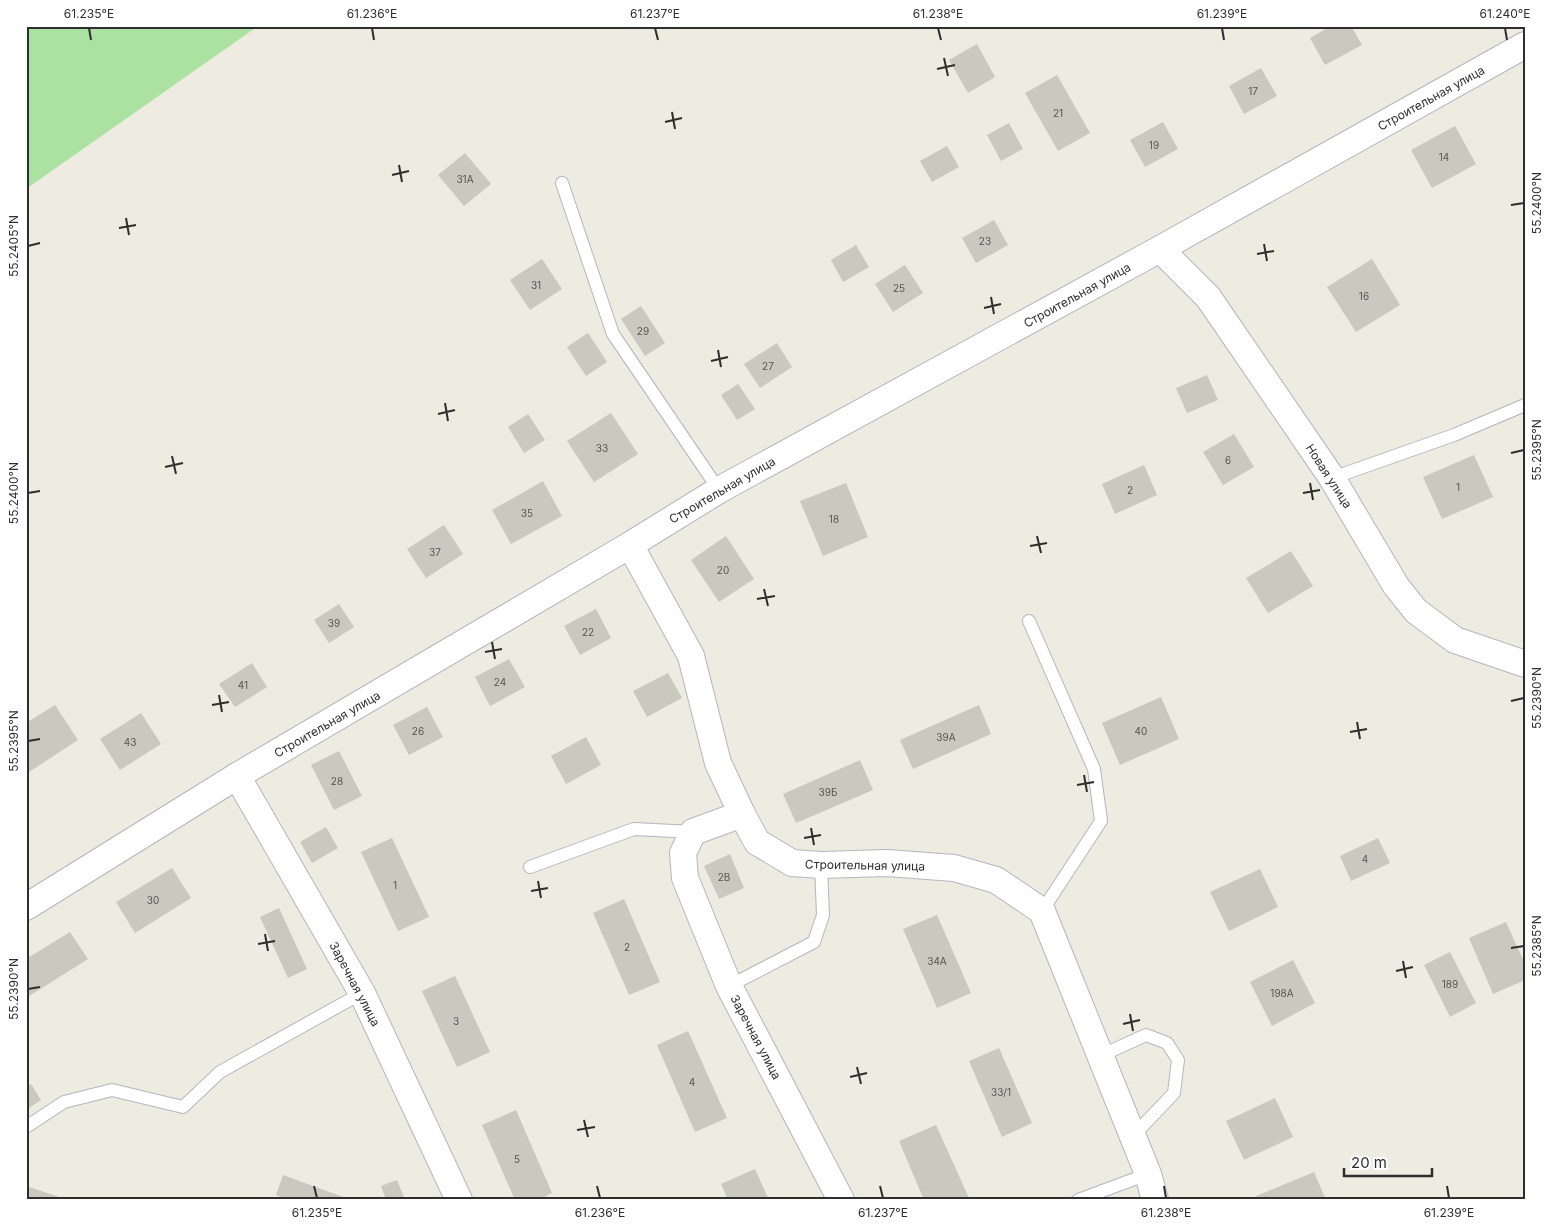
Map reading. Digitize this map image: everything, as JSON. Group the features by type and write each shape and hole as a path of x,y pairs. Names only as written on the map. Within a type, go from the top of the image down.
{"street":[{"name":"Строительная улица","path":"26,907 237,776 630,545 719,490 1160,249 1525,45"},
{"name":"Новая улица","path":"1160,249 1208,297 1332,478 1396,586 1416,610 1455,640 1525,664"},
{"name":"Строительная улица","path":"630,545 691,656 718,763 757,842 792,863 821,865 887,863 954,868 996,880 1042,911"},
{"name":"Заречная улица","path":"237,776 362,993 459,1200"},
{"path":"694,832 742,814"},
{"name":"Заречная улица","path":"694,832 683,853 685,878 729,986 841,1200"},
{"path":"1042,911 1148,1174 1155,1200"}],"lane":[{"path":"562,183 613,334 719,490"},
{"path":"1332,478 1454,435 1525,404"},
{"path":"1030,621 1094,769 1102,821 1042,911"},
{"path":"530,867 634,829 694,832"},
{"path":"729,986 814,942 823,915 821,865"},
{"path":"26,1127 64,1102 112,1090 183,1108 220,1072 362,993"},
{"path":"1100,1056 1146,1035 1167,1042 1178,1060 1174,1093 1133,1136"},
{"path":"1078,1200 1148,1174"}],"green space":[{"path":"26,26 258,26 26,189"}],"building":[{"path":"1331,26 1351,26 1362,45 1325,65 1310,38"},
{"path":"977,44 995,77 968,93 949,60"},
{"path":"1261,68 1277,96 1244,114 1229,86"},
{"path":"1057,75 1090,133 1058,151 1025,93"},
{"path":"1163,122 1178,149 1145,167 1130,140"},
{"path":"1009,123 1023,149 1001,161 987,135"},
{"path":"1455,126 1476,164 1432,188 1411,150"},
{"path":"947,146 959,167 932,182 920,161"},
{"path":"465,153 491,184 464,206 438,175"},
{"path":"994,220 1008,245 976,263 962,238"},
{"path":"856,245 869,267 843,282 831,260"},
{"path":"542,259 562,289 530,310 510,280"},
{"path":"1372,259 1400,305 1356,332 1327,287"},
{"path":"905,265 923,293 893,312 875,284"},
{"path":"641,306 665,343 645,356 621,319"},
{"path":"588,333 607,362 586,376 567,347"},
{"path":"777,343 792,367 760,388 744,364"},
{"path":"1207,375 1218,400 1187,413 1176,388"},
{"path":"738,384 755,409 737,420 721,395"},
{"path":"611,413 638,454 594,482 567,441"},
{"path":"528,414 545,440 524,453 508,427"},
{"path":"1234,434 1254,467 1223,485 1203,452"},
{"path":"1474,455 1493,497 1442,519 1423,477"},
{"path":"1144,465 1157,495 1115,514 1102,484"},
{"path":"543,481 562,516 511,544 492,510"},
{"path":"846,483 868,537 823,556 800,501"},
{"path":"444,525 463,554 426,578 407,549"},
{"path":"726,536 754,579 719,602 691,560"},
{"path":"1291,551 1313,586 1268,613 1246,578"},
{"path":"339,604 354,627 329,643 314,620"},
{"path":"596,609 611,638 580,655 564,626"},
{"path":"509,659 525,687 490,706 475,677"},
{"path":"252,663 267,687 235,707 219,684"},
{"path":"668,673 682,698 647,717 633,691"},
{"path":"1161,697 1179,739 1120,765 1102,723"},
{"path":"55,705 78,740 26,774 26,723"},
{"path":"979,705 991,734 913,769 900,740"},
{"path":"427,707 443,737 409,755 393,725"},
{"path":"141,713 161,744 120,770 100,739"},
{"path":"586,737 601,765 566,784 551,756"},
{"path":"339,751 362,796 334,810 311,765"},
{"path":"860,760 873,790 796,823 783,794"},
{"path":"326,827 338,848 312,863 300,842"},
{"path":"392,838 429,917 398,931 361,852"},
{"path":"1378,838 1390,863 1351,881 1340,856"},
{"path":"730,854 744,888 719,899 704,866"},
{"path":"172,868 191,898 135,933 116,902"},
{"path":"1260,869 1278,907 1229,931 1210,892"},
{"path":"624,899 660,982 629,995 593,913"},
{"path":"279,908 307,969 288,978 260,917"},
{"path":"937,915 971,993 937,1008 903,929"},
{"path":"1506,922 1525,964 1525,980 1493,994 1469,938"},
{"path":"70,932 88,959 26,998 26,959"},
{"path":"1450,952 1476,1003 1450,1017 1424,965"},
{"path":"1293,960 1315,1003 1272,1026 1250,982"},
{"path":"455,976 490,1052 457,1067 422,991"},
{"path":"688,1031 727,1118 695,1132 657,1045"},
{"path":"999,1048 1032,1123 1002,1137 969,1061"},
{"path":"31,1084 41,1100 26,1110 26,1087"},
{"path":"1275,1098 1293,1137 1244,1160 1226,1121"},
{"path":"516,1110 552,1193 538,1200 515,1200 482,1125"},
{"path":"936,1125 969,1198 965,1200 924,1200 899,1141"},
{"path":"755,1169 769,1200 728,1200 721,1184"},
{"path":"1314,1172 1326,1200 1258,1200 1256,1196"},
{"path":"283,1175 346,1198 346,1200 288,1200 276,1195"},
{"path":"397,1180 405,1200 386,1200 381,1186"},
{"path":"26,1186 66,1199 66,1200 26,1200"}]}
